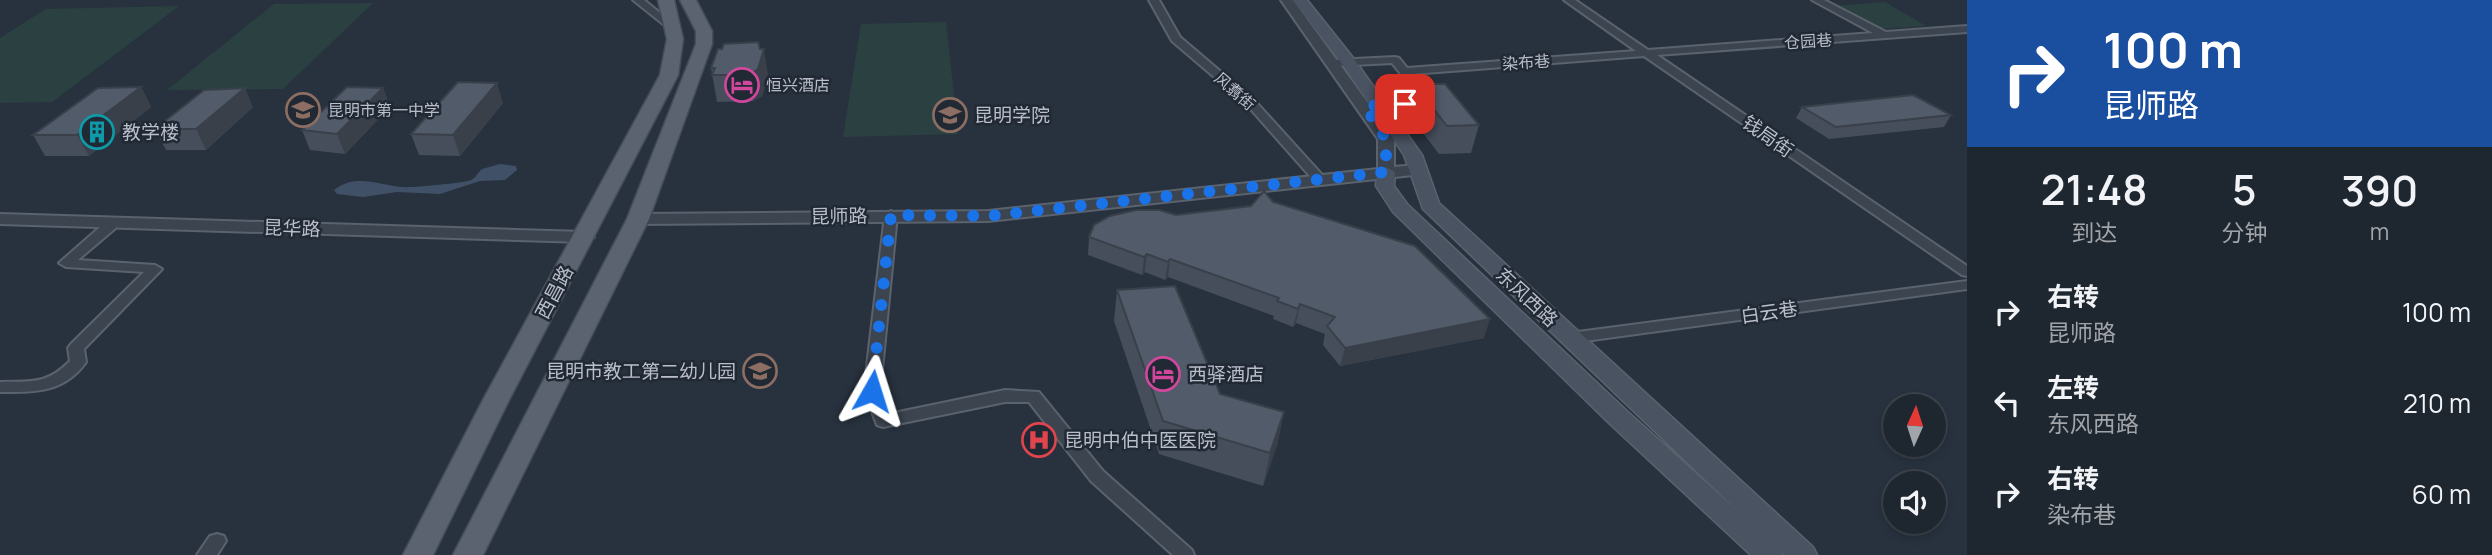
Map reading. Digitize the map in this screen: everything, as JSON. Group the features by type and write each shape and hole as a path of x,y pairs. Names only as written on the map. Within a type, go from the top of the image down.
{"main road":[{"path":"651,0 671,26"},
{"name":"西昌路","path":"418,555 496,400 669,75 675,52 666,0"},
{"path":"672,0 700,23"},
{"path":"468,555 638,219 700,60 704,31 688,0"},
{"name":"东风西路","path":"1300,0 1372,105 1413,155 1430,205 1803,555"},
{"name":"东风西路","path":"1386,172 1385,186 1400,208 1619,418 1769,555"}],"street":[{"path":"638,0 671,26"},
{"path":"695,0 700,23"},
{"name":"风翥街","path":"1154,0 1176,38 1251,103 1320,180"},
{"name":"东风西路","path":"1287,0 1341,62"},
{"name":"钱局街","path":"1569,0 1967,272"},
{"path":"1817,0 1885,35"},
{"name":"仓园巷","path":"1648,54 1967,29"},
{"name":"染布巷","path":"1341,62 1395,60 1403,71 1648,54"},
{"path":"1372,105 1430,103 1403,71"},
{"name":"东风西路","path":"1372,105 1386,139 1386,172"},
{"name":"昆师路","path":"638,219 988,216 1416,170"},
{"path":"891,215 872,391 883,421 1004,396 1032,396 1097,476 1185,555"},
{"name":"昆华路","path":"0,219 584,237"},
{"path":"0,387 46,386 62,380 78,362 76,348 155,269 66,263 113,223"},
{"name":"白云巷","path":"1570,338 1967,285"}],"green space":[{"path":"1885,2 1926,26 1877,29 1832,6"},
{"path":"373,3 283,89 167,90 274,4"},
{"path":"179,6 52,102 0,103 0,38 46,9"},
{"path":"946,22 958,134 843,137 861,24"}],"water":[{"path":"500,164 516,166 517,170 505,180 480,181 440,194 397,192 363,197 337,194 334,190 358,181 407,187 467,181 473,179 482,169"}],"building":[{"path":"758,42 760,49 764,49 758,69 749,75 712,75 715,68 711,68 718,49 722,49 724,44"},
{"path":"458,82 497,83 453,135 411,134"},
{"path":"1414,84 1445,84 1479,125 1447,126"},
{"path":"141,87 77,135 33,135 98,88"},
{"path":"347,87 383,88 337,134 302,130"},
{"path":"245,88 196,129 155,129 204,90"},
{"path":"1913,95 1951,115 1836,127 1802,107"},
{"path":"1264,191 1273,202 1415,246 1490,319 1345,348 1327,326 1335,317 1300,304 1298,309 1277,301 1279,298 1170,259 1168,262 1147,254 1144,257 1089,237 1094,225 1110,216 1136,210 1159,210 1176,215 1251,206"},
{"path":"1175,286 1220,394 1284,412 1270,453 1163,421 1117,290"}],"place":[{"name":"恒兴酒店","path":"742,85"},
{"name":"昆明市第一中学","path":"303,110"},
{"name":"昆明学院","path":"950,115"},
{"name":"教学楼","path":"97,132"},
{"name":"昆明市教工第二幼儿园","path":"760,371"},
{"name":"西驿酒店","path":"1163,374"},
{"name":"昆明中伯中医医院","path":"1039,440"}],"route":[{"path":"872,391 891,215 988,216 1386,172 1386,139 1365,106 1405,104"}]}
